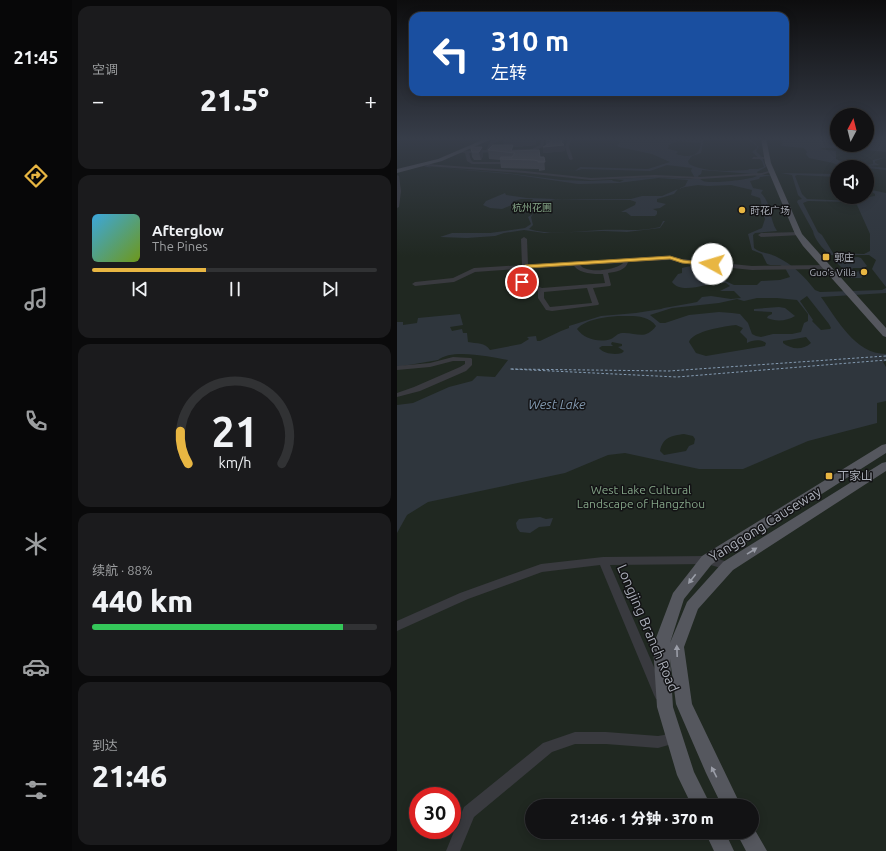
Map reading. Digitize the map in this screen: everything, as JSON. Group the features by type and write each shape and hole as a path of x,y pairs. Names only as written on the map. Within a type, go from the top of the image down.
{"main road":[{"path":"775,178 799,234 827,267 849,289"},
{"path":"779,178 804,234 886,334"},
{"path":"858,300 886,328"},
{"name":"Yanggong Causeway","path":"698,799 686,775 665,707 661,646 678,597 707,560 886,448"},
{"name":"Yanggong Causeway","path":"728,799 712,767 684,704 676,647 692,606 728,566 886,466"},
{"path":"718,839 724,851"},
{"path":"750,839 757,851"}],"street":[{"path":"397,178 397,207"},
{"path":"579,178 591,179 612,178"},
{"path":"686,178 704,178"},
{"path":"761,235 799,234"},
{"path":"524,240 525,266 516,277 526,284 541,290 608,285 605,271"},
{"path":"415,284 454,280 474,270 670,258 686,262 752,268 775,267 781,269 827,267"},
{"path":"576,264 584,270 605,271 620,269 625,265 626,261"},
{"path":"541,290 541,298 548,309 552,309 596,304 589,286"},
{"path":"397,368 430,365 453,359 469,359 468,365 463,369 417,389 397,395"},
{"name":"Longjing Branch Road","path":"397,626 464,596 541,568 603,561 707,560 728,566"},
{"name":"Longjing Branch Road","path":"603,561 665,707"},
{"path":"665,707 684,704"},
{"path":"453,851 463,822 469,812 548,747 575,738 606,738 657,742 667,740 673,735"}],"green space":[{"name":"West Lake Cultural Landscape of Hangzhou","path":"397,178 830,178 830,204 874,204 874,178 886,178 886,851 397,851"}],"water":[{"name":"West Lake","path":"536,178 588,181 612,180 620,182 624,180 614,179 667,178 691,179 699,178 707,182 721,182 760,178 750,181 753,188 763,190 761,193 765,197 777,231 755,233 753,235 754,248 788,263 803,276 815,290 820,292 882,290 886,288 886,293 821,297 840,325 856,342 875,352 886,354 886,361 883,362 886,367 886,401 877,403 877,423 808,441 743,469 699,469 625,453 608,455 565,473 428,502 407,515 397,533 397,405 413,403 449,387 472,381 477,376 495,377 508,360 472,354 462,354 444,356 438,360 397,367 397,322 403,322 403,325 417,323 418,318 460,314 463,325 450,327 452,331 462,329 463,333 467,333 468,342 483,344 490,350 521,344 529,339 527,337 536,336 537,341 540,341 569,328 569,326 601,316 661,309 697,302 702,297 711,296 731,299 741,298 734,291 720,291 730,286 726,283 690,288 677,286 672,282 678,274 682,273 682,268 693,266 712,266 727,273 722,276 721,279 734,285 757,285 761,281 780,280 790,277 785,268 780,265 767,264 762,254 752,250 748,234 762,228 765,219 760,198 751,195 752,190 731,185 698,185 678,189 685,186 688,180 658,178 618,183 578,184","holes":["807,296 831,328 821,330 812,321 813,320 800,301","757,298 797,300 808,314 808,321 804,323 801,332 792,334 773,334 761,337 752,334 748,323 740,314 719,312 689,315 665,323 660,323 650,315 672,308 719,303 737,299 744,301","618,316 639,316 649,319 656,326 652,331 644,335 621,333 611,339 602,341 588,338 577,329 585,323 596,319","736,325 743,328 740,332 747,339 747,343 759,340 766,343 765,346 706,356 696,353 689,342 691,338 703,332","806,337 811,343 808,346 797,348 789,347 783,343 783,341","612,342 622,344 622,346 618,347 624,351 619,354 610,354 599,348 602,346 613,346 611,344","684,434 693,436 695,439 694,444 689,446 686,451 664,455 660,451 665,440"]},
{"path":"793,178 796,178 802,194 807,199 830,200 830,202 808,201 803,203 818,232 822,235 833,253 864,254 870,251 870,234 857,205 854,204 874,204 874,190 886,193 886,287 872,269 876,260 869,255 830,255 822,247 817,241 797,202 798,200 802,199 798,195"},
{"path":"678,189 674,194 657,199 657,202 666,204 660,208 653,209 657,211 655,216 631,216 626,212 621,212 635,205 636,202 630,200 602,200 631,199 642,196 662,196"},
{"path":"505,193 506,195 527,198 557,199 552,200 545,205 549,209 529,213 529,207 520,205 529,204 533,199 521,199 514,201 512,205 502,209 490,208 483,205 486,201"},
{"path":"533,214 531,217 533,225 529,229 555,233 524,230 495,236 467,238 440,237 452,233 490,233 525,228 531,224 528,217"},
{"path":"663,221 665,221 660,228 627,232 573,232 645,229 660,227"},
{"path":"861,258 867,266 864,268 852,268 856,272 860,271 864,275 861,278 851,278 847,273 852,273 853,271 843,269 834,259"},
{"path":"785,308 795,316 785,320 774,320 767,318 772,314 772,312 754,311 754,309"},
{"path":"540,517 546,519 553,518 550,526 539,527 530,533 520,532 517,528 516,523 519,519"}],"ferry route":[{"path":"886,356 669,371 510,369 677,377 886,360"}],"place":[{"name":"莳花广场","path":"742,210"},
{"name":"郭庄","path":"826,257"},
{"name":"Guo's Villa","path":"864,272"},
{"name":"丁家山","path":"829,476"}],"route":[{"path":"522,282 518,280 516,276 525,266 667,258 712,264"}],"park label":[{"name":"杭州花圃","path":"532,207"}]}
